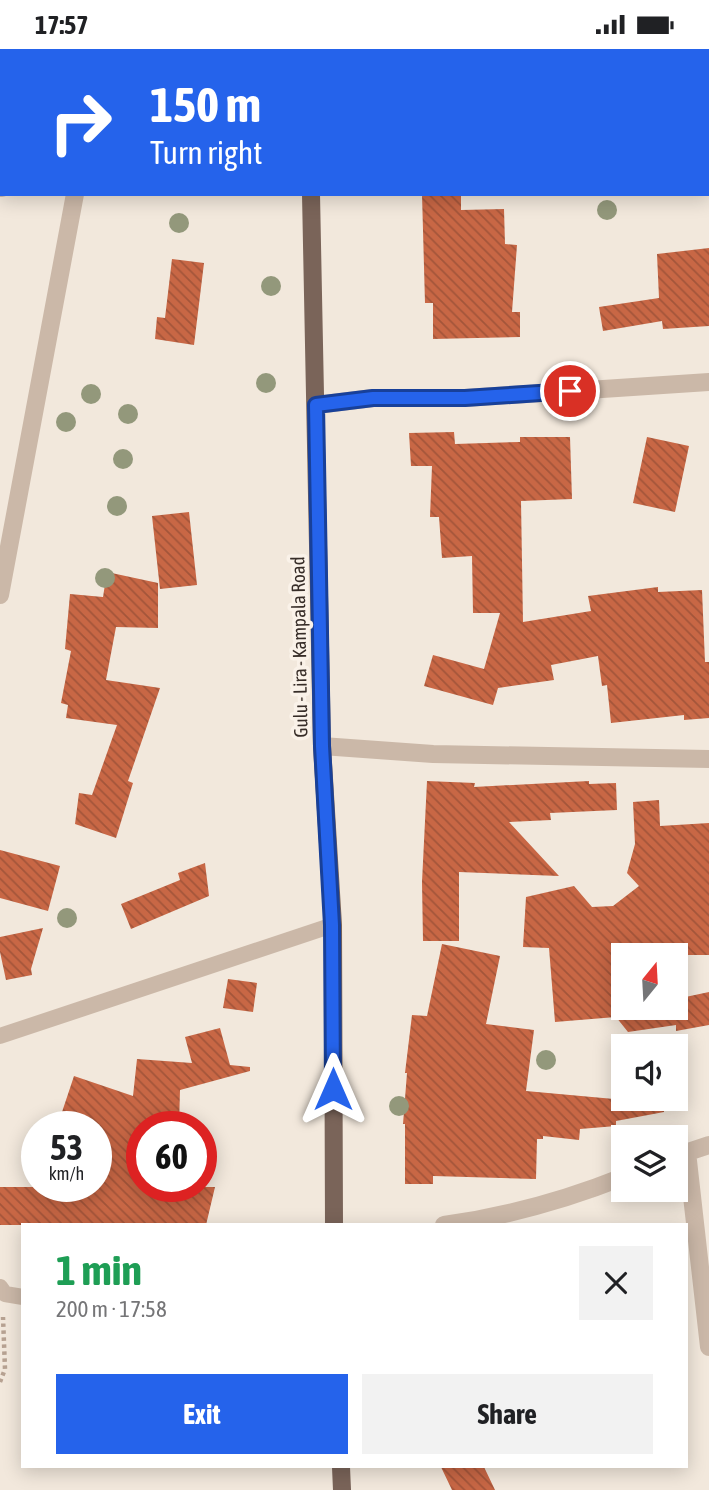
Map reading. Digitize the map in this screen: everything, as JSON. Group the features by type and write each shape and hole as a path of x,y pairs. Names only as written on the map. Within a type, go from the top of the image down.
{"main road":[{"name":"Gulu - Lira - Kampala Road","path":"311,196 322,746 332,925 334,1223"},
{"path":"341,1468 342,1490"}],"street":[{"path":"0,595 75,196"},
{"path":"316,405 373,398 465,398 709,382"},
{"path":"322,746 433,754 709,759"},
{"path":"688,1152 709,1145"},
{"path":"458,1223 492,1218 570,1198 611,1182"},
{"path":"688,1202 709,1347"}],"lane":[{"path":"0,1036 332,925"},
{"path":"3,1290 21,1296"}],"path":[{"path":"0,1382 5,1369 3,1290"}],"building":[{"path":"422,196 461,196 461,210 504,209 505,244 517,245 512,312 520,312 520,337 433,339 433,303 425,303"},
{"path":"709,248 709,326 663,329 662,321 603,331 599,307 659,298 657,254"},
{"path":"172,259 204,263 194,345 155,339 157,317 165,318"},
{"path":"454,432 455,444 520,442 520,437 570,437 572,499 521,501 523,622 591,611 588,596 658,587 658,592 702,590 705,662 709,662 709,718 684,720 684,715 611,723 607,685 602,686 598,656 551,665 554,680 498,688 493,705 424,686 433,655 484,669 500,613 473,613 472,556 442,558 439,517 430,517 432,466 411,466 409,433"},
{"path":"647,437 689,446 675,512 633,503"},
{"path":"189,512 197,585 160,589 152,516"},
{"path":"107,572 158,583 158,628 116,627 106,680 160,688 128,781 133,783 116,838 75,824 79,793 92,795 117,725 66,718 68,705 61,703 71,651 65,649 70,594 103,597"},
{"path":"427,781 475,783 474,787 589,781 589,784 616,783 617,810 550,813 551,820 509,822 559,876 459,872 459,941 423,941 422,882"},
{"path":"659,800 660,826 709,823 709,955 688,955 688,943 611,943 611,1017 555,1022 549,948 523,947 526,897 574,886 592,907 613,906 639,886 627,873 635,844 633,802"},
{"path":"0,850 60,866 48,911 0,898"},
{"path":"205,863 209,896 131,929 121,904 180,880 178,873"},
{"path":"43,928 31,969 32,975 6,980 0,937"},
{"path":"442,944 500,956 486,1024 534,1030 526,1091 611,1099 611,1111 664,1112 616,1121 616,1125 611,1126 580,1129 579,1140 543,1136 543,1139 537,1139 536,1179 433,1176 433,1184 405,1184 405,1073 412,1015 427,1016"},
{"path":"228,979 257,983 253,1012 223,1008"},
{"path":"709,992 709,1025 676,1031 676,1025 628,1032 618,1020 688,1020 688,996"},
{"path":"220,1028 230,1065 250,1067 250,1071 180,1090 179,1111 126,1111 126,1202 211,1202 206,1223 0,1225 0,1187 21,1187 21,1202 112,1202 112,1111 62,1111 74,1076 133,1096 137,1059 192,1063 185,1037"},
{"path":"441,1468 484,1468 495,1490 452,1490"}],"route":[{"path":"333,1089 332,925 322,746 316,405 373,398 465,398 570,391"}]}
